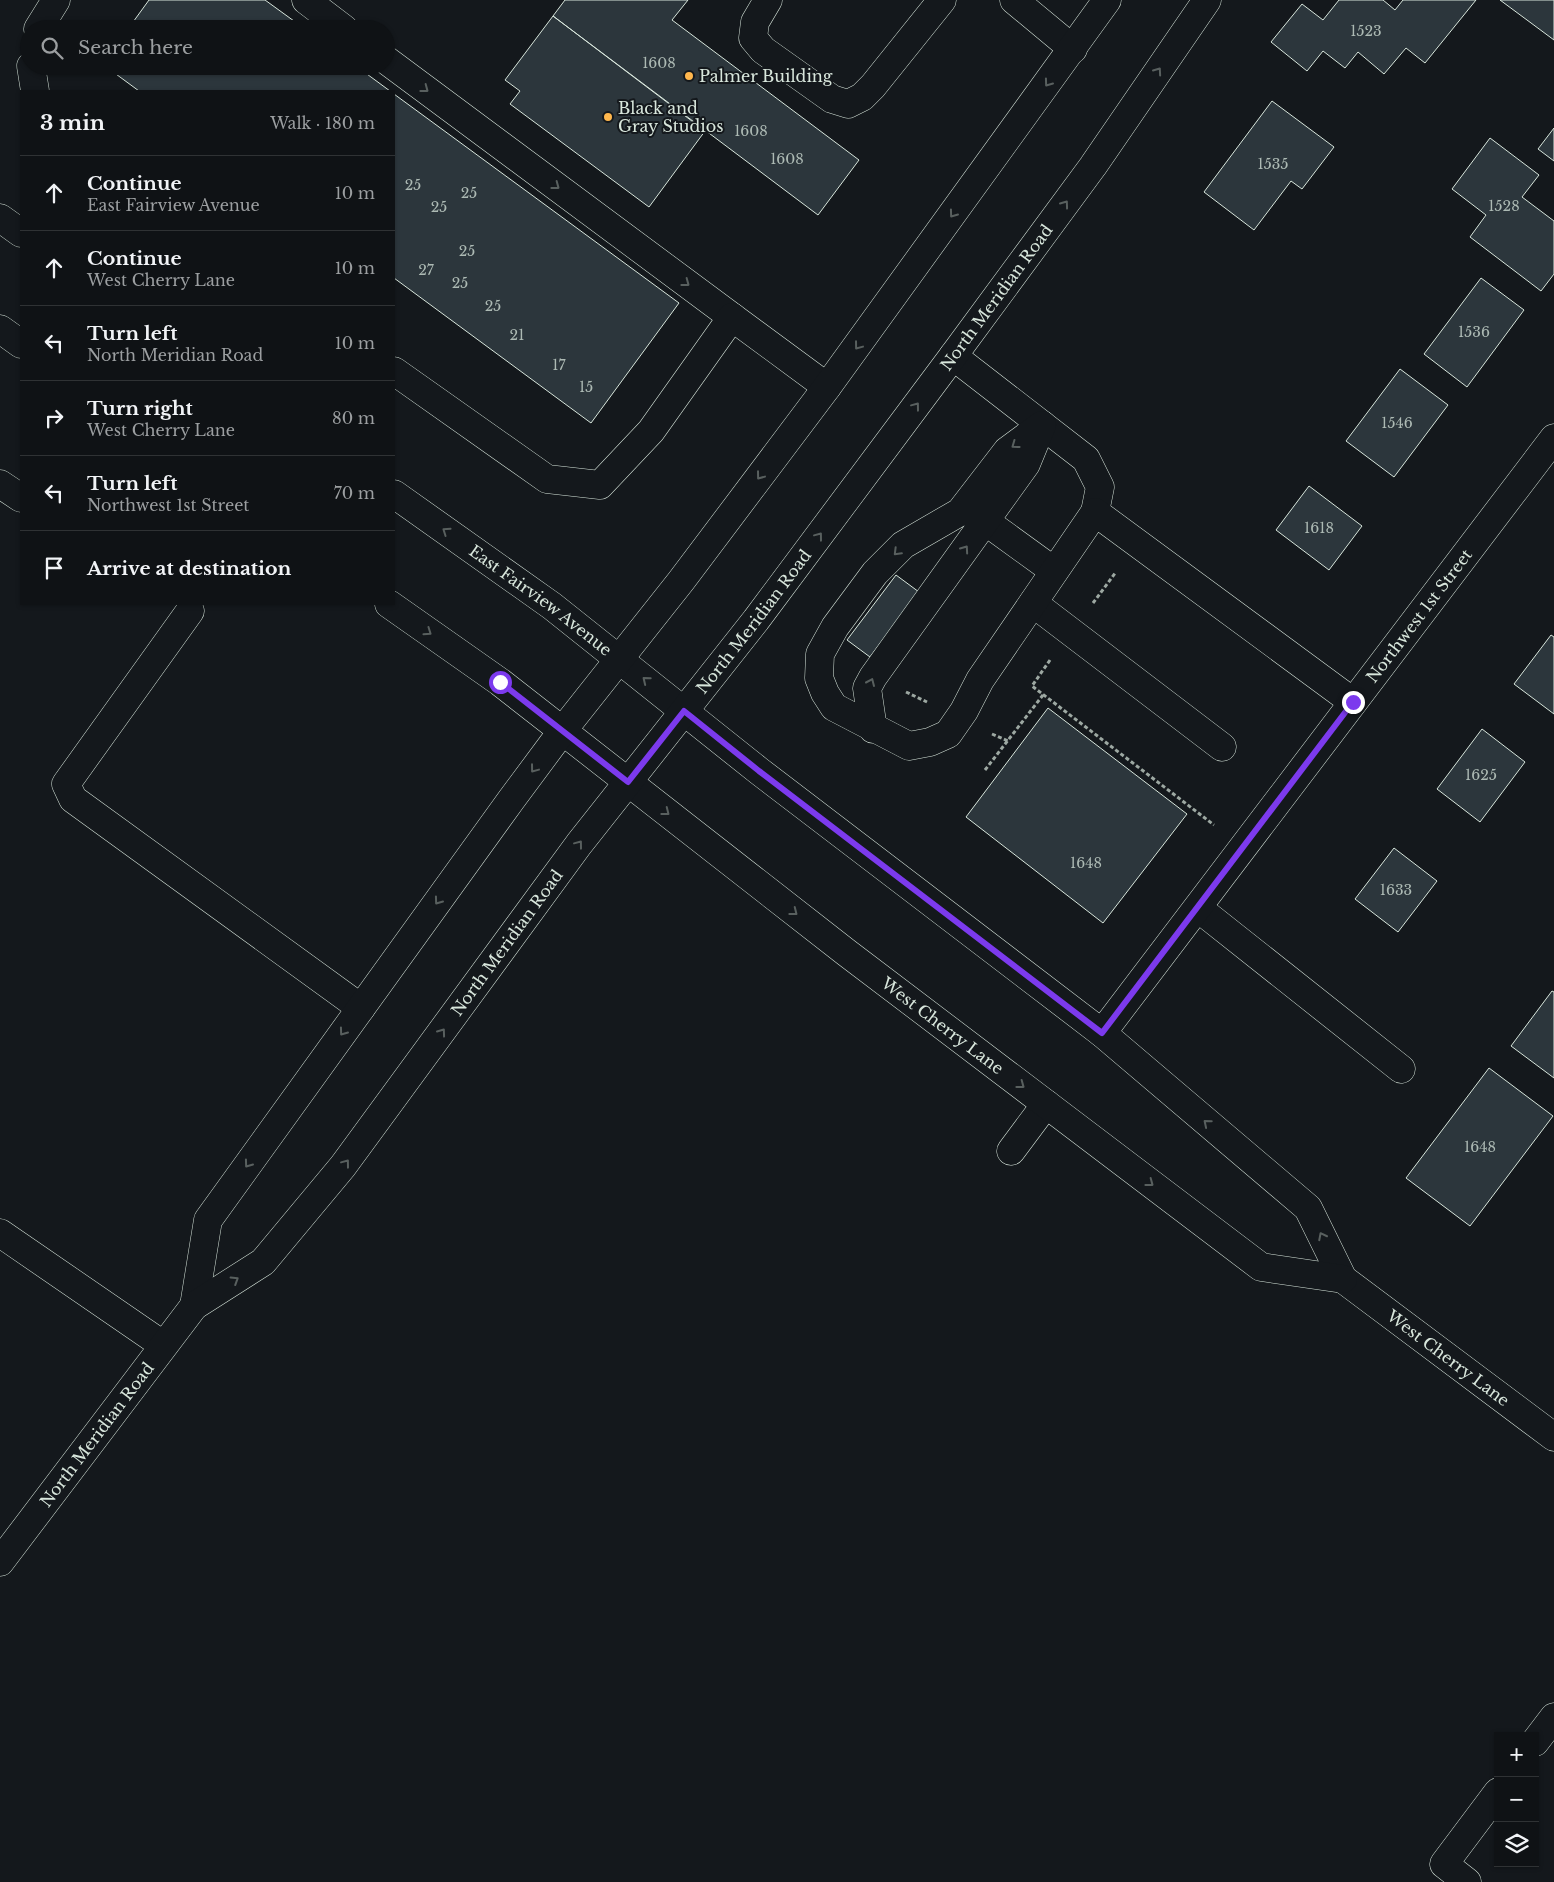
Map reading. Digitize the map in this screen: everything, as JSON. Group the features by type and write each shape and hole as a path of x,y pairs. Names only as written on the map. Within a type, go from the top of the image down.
{"main road":[{"path":"44,20 56,0"},
{"path":"768,0 755,22 753,38 763,50 832,99 848,104 862,97 873,86 942,0"},
{"path":"1014,0 1072,49"},
{"name":"North Meridian Road","path":"194,1306 208,1220 563,730 681,581 827,387 1107,0"},
{"name":"North Meridian Road","path":"0,1562 194,1306 263,1262 331,1181 579,844 756,620 953,356 1092,166 1207,0"},
{"path":"319,4 335,20"},
{"path":"395,67 827,387"},
{"path":"32,75 35,90"},
{"path":"0,218 20,232"},
{"path":"395,372 547,479 600,485 651,431 732,317"},
{"path":"0,329 20,343"},
{"path":"953,356 1086,459 1100,487 1096,512 980,680 964,711 948,734 930,742 908,746 834,707 824,694 819,678 820,654 830,636 875,573 904,545 960,512 1007,451 1042,425"},
{"path":"873,729 868,688 873,678 1026,464 1042,425"},
{"name":"Northwest 1st Street","path":"1102,1033 1554,438"},
{"path":"0,484 20,497"},
{"name":"East Fairview Avenue","path":"395,495 552,606 684,711"},
{"path":"1096,512 1353,702"},
{"path":"985,521 1054,571"},
{"path":"1033,603 1222,747"},
{"path":"390,605 500,682 563,730"},
{"path":"188,606 66,784 73,799 361,1008"},
{"name":"West Cherry Lane","path":"684,711 759,771 1102,1033 1308,1208 1343,1279 1553,1434"},
{"name":"West Cherry Lane","path":"563,730 847,953 1261,1267 1343,1279"},
{"path":"1198,908 1401,1069"},
{"path":"1011,1152 1046,1104"},
{"path":"0,1233 163,1346"},
{"path":"1539,1737 1554,1717"},
{"path":"1467,1882 1444,1864 1494,1797"}],"path":[{"path":"1089,608 1122,565"},
{"path":"1054,655 1032,686 1216,827"},
{"path":"901,689 927,702"},
{"path":"985,770 1043,695"},
{"path":"989,732 1008,741"}],"building":[{"path":"149,0 265,0 293,20 135,20"},
{"name":"Palmer Building","path":"565,0 688,0 672,20 859,160 818,215 553,16"},
{"path":"1339,0 1383,0 1395,10 1403,0 1476,0 1425,63 1406,48 1384,74 1358,52 1345,68 1323,51 1307,71 1271,42 1302,4 1323,20"},
{"path":"1500,0 1554,0 1554,40"},
{"name":"Black and Gray Studios","path":"553,16 705,131 649,207 510,104 520,91 505,80"},
{"path":"117,75 368,75 389,90 138,90"},
{"path":"395,95 679,303 591,423 395,279"},
{"path":"1272,101 1334,147 1302,189 1291,181 1254,230 1204,192"},
{"path":"1554,128 1554,161 1538,149"},
{"path":"1490,138 1539,175 1522,197 1554,221 1554,274 1541,291 1470,237 1486,215 1452,189"},
{"path":"1481,278 1524,310 1467,387 1424,354"},
{"path":"1400,369 1448,405 1394,477 1346,441"},
{"path":"1309,486 1362,526 1329,570 1276,530"},
{"path":"896,575 919,592 870,657 847,640"},
{"path":"1551,635 1554,637 1554,714 1514,684"},
{"path":"1048,708 1187,814 1103,923 966,817"},
{"path":"1482,729 1525,762 1480,822 1437,789"},
{"path":"1394,848 1437,881 1398,932 1355,899"},
{"path":"1552,991 1554,992 1554,1078 1511,1046"},
{"path":"1489,1068 1553,1116 1470,1226 1406,1178"}],"place":[{"name":"Palmer Building","path":"689,76"},
{"name":"Black and Gray Studios","path":"608,117"}],"route":[{"path":"500,682 628,782 684,711 759,771 1102,1033 1353,702"}]}
